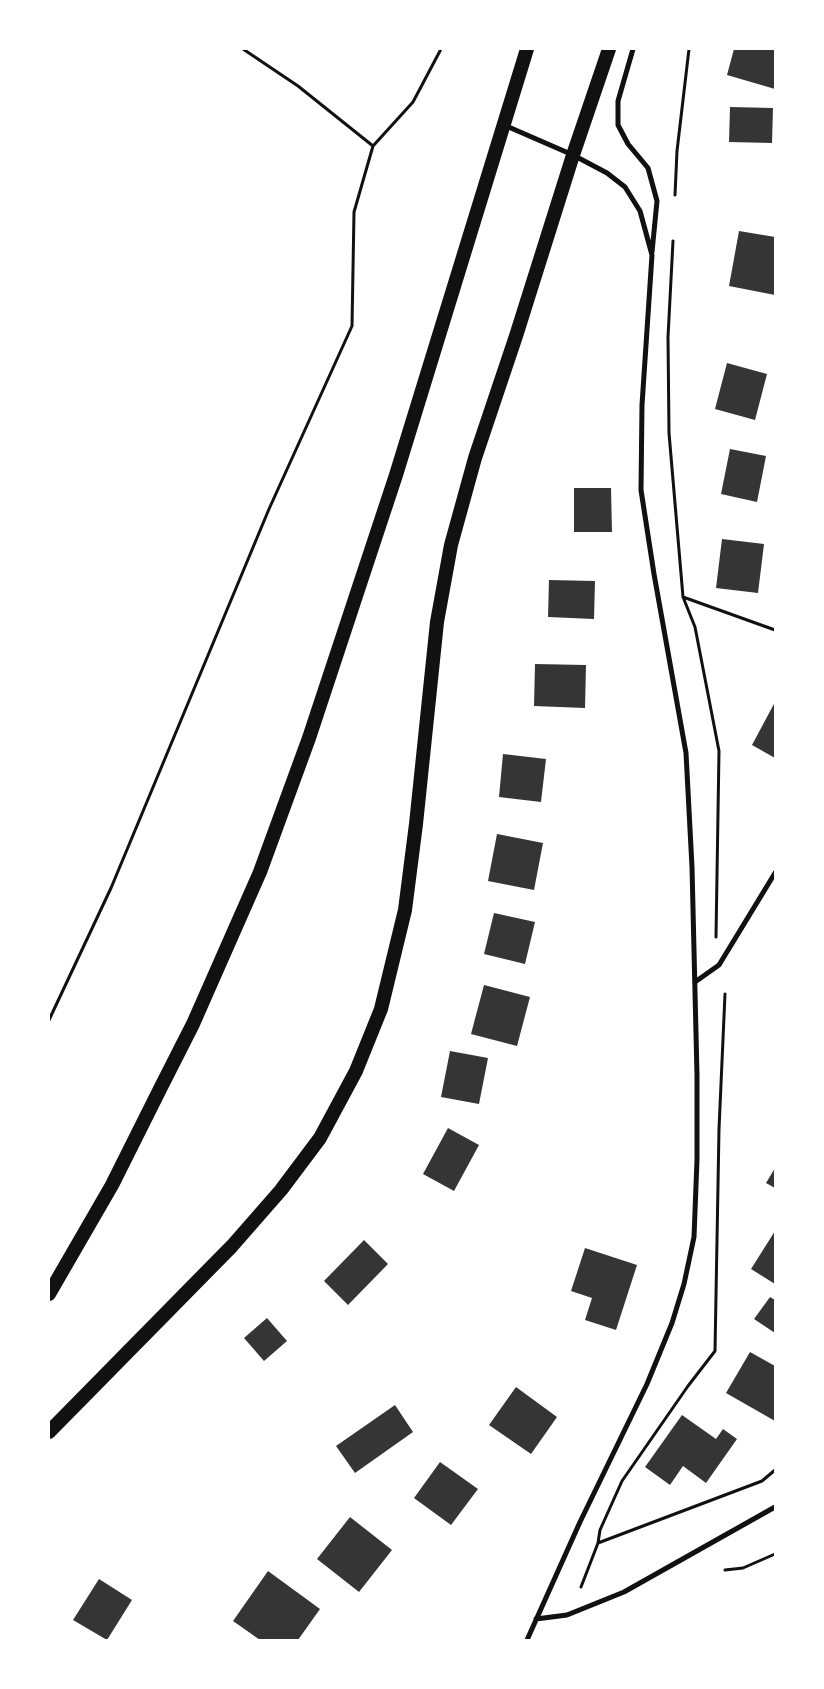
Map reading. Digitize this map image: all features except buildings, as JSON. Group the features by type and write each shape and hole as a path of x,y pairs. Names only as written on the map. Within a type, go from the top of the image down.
{"highway":[{"path":"49,1294 112,1186 193,1024 260,872 310,738 396,475 527,49"},
{"path":"49,1432 232,1246 281,1190 320,1138 356,1071 381,1009 405,910 437,622 451,545 475,458 609,49"}],"street":[{"path":"527,1640 580,1522 647,1384 672,1322 684,1284 694,1237 697,1075 686,753 641,490 642,405 652,255 658,201 648,168 628,144 618,125 618,100 633,49"},
{"path":"504,125 607,172 625,187 640,211 652,255"},
{"path":"695,982 719,965 775,873"},
{"path":"536,1619 567,1615 624,1592 775,1508"}],"path":[{"path":"242,49 298,86 373,146"},
{"path":"49,1020 112,888 269,509 352,326 354,212 373,146 412,102 441,49"},
{"path":"675,197 677,152 689,49"},
{"path":"673,234 668,337 669,434 683,598 694,627 719,751 716,940"},
{"path":"683,598 775,630"},
{"path":"598,1543 762,1481 775,1470"},
{"path":"725,1570 743,1568 775,1554"}]}
